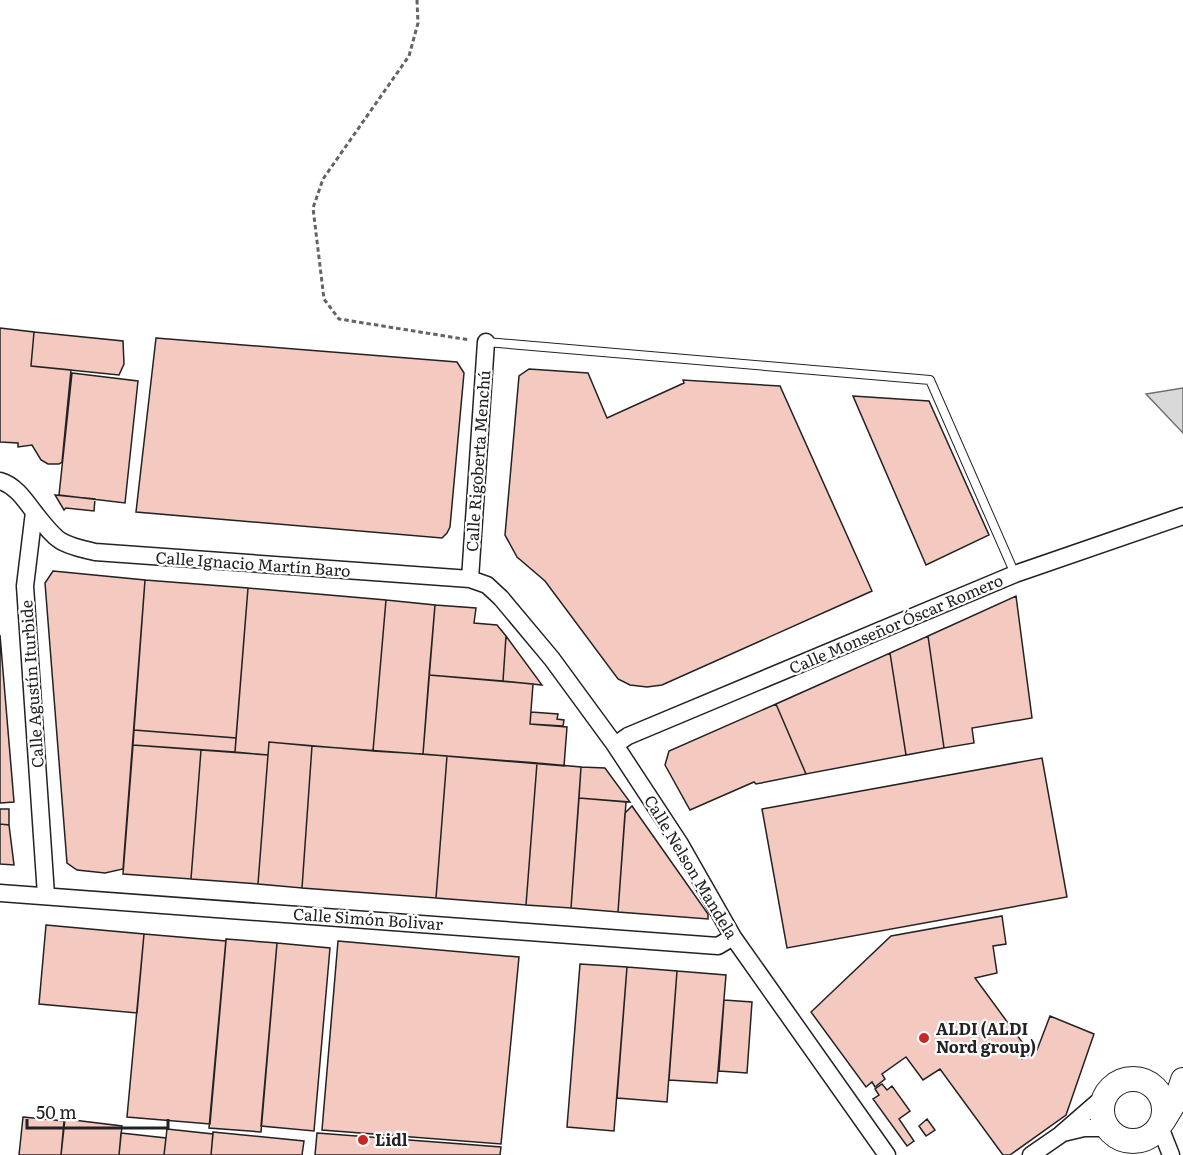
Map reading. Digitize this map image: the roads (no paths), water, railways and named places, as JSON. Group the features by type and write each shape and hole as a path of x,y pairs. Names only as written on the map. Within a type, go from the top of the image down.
{"street":[{"name":"Calle Rigoberta Menchú","path":"470,579 486,342"},
{"path":"4,482 25,499 34,512"},
{"name":"Calle Ignacio Martín Baro","path":"34,512 65,546 95,552 470,579 487,585"},
{"name":"Calle Agustín Iturbide","path":"34,512 25,586 46,895"},
{"name":"Calle Monseñor Óscar Romero","path":"615,745 628,736 1015,574 1183,516"},
{"name":"Calle Nelson Mandela","path":"487,585 552,659 615,745 680,844 733,937 887,1155"},
{"name":"Calle Simón Bolivar","path":"0,893 718,946 733,937"},
{"path":"1031,1155 1060,1135 1118,1082 1135,1078 1144,1080 1165,1077 1183,1066"},
{"path":"1144,1080 1160,1093 1164,1102 1160,1127 1171,1155"},
{"path":"1147,1155 1177,1098 1183,1080"},
{"path":"1106,1095 1102,1112 1111,1140"},
{"path":"1060,1135 1071,1130 1111,1140 1141,1141 1160,1127"}],"lane":[{"path":"486,342 930,380 1015,574"}],"place":[{"name":"ALDI (ALDI Nord group)","path":"924,1038"},
{"name":"Lidl","path":"363,1140"}]}
